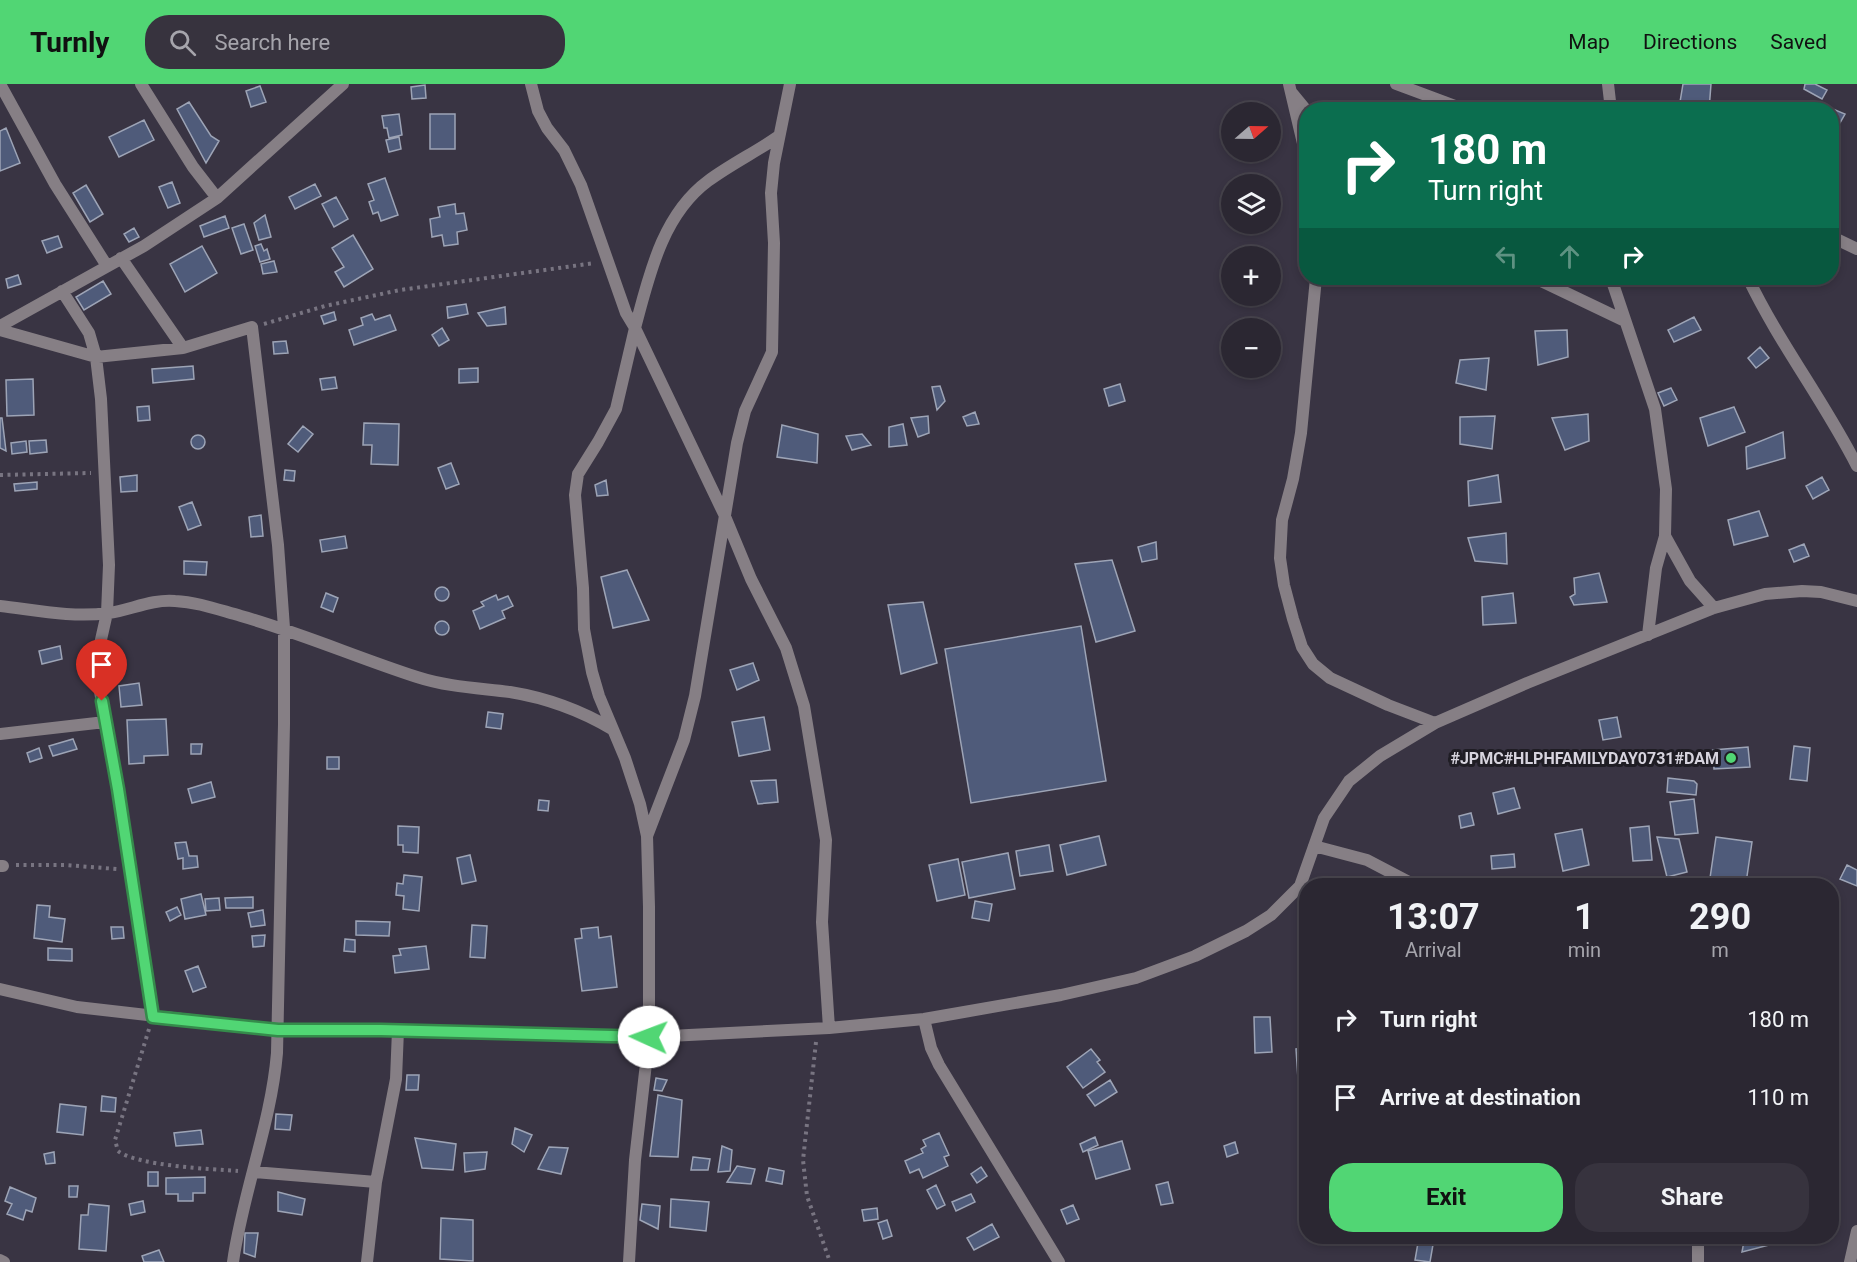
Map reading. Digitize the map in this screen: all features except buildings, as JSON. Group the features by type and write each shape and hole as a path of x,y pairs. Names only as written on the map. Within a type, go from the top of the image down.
{"street":[{"path":"0,84 55,184 107,266"},
{"path":"141,84 193,166 217,198"},
{"path":"0,326 144,246 217,198 343,84"},
{"path":"531,84 538,111 547,128 564,150 581,184 626,313 724,514 751,579 786,648 804,706 826,840 822,922 823,1029"},
{"path":"647,836 684,740 690,718 737,443 745,411 772,352 774,243 771,193 779,136 790,84"},
{"path":"1396,84 1444,102"},
{"path":"1608,84 1610,102"},
{"path":"1290,88 1300,102"},
{"path":"1290,88 1299,126"},
{"path":"629,1262 635,1160 649,1037 647,836 640,804 625,758 592,672 584,629 584,588 575,495 578,474 616,409 651,267 682,205 707,182 779,136"},
{"path":"1839,240 1857,249"},
{"path":"121,258 183,348"},
{"path":"1315,285 1301,433 1293,479 1282,520 1280,558 1293,619 1302,647 1313,664 1330,678 1388,705 1435,723"},
{"path":"1550,285 1625,321"},
{"path":"1613,285 1655,409 1666,489 1665,536 1656,568 1648,635"},
{"path":"1752,285 1844,440 1857,466"},
{"path":"62,291 89,333 96,357 109,564 107,613 98,653 98,681 153,1017"},
{"path":"0,330 96,357 183,348 252,327 278,545 284,628 278,1030 274,1086 233,1262"},
{"path":"1665,536 1690,581 1714,608"},
{"path":"1305,878 1324,818 1349,782 1380,756 1435,723 1714,608 1764,594 1802,591 1821,592 1857,601"},
{"path":"0,606 42,611 107,613 153,602 194,603 284,628 448,686 510,692 566,705 612,729"},
{"path":"0,735 105,722"},
{"path":"1314,846 1367,860 1401,878"},
{"path":"0,989 76,1007 278,1030 398,1030 649,1037 823,1029 924,1019 1061,995 1136,978 1195,956 1246,932 1271,915 1299,890"},
{"path":"924,1019 931,1048 939,1065 1059,1262"},
{"path":"367,1262 376,1182 396,1079 398,1030"},
{"path":"254,1172 376,1182"},
{"path":"1850,1262 1857,1231"},
{"path":"1698,1244 1698,1262"}],"path":[{"path":"252,327 325,306 400,290 607,262"},
{"path":"0,475 104,472"},
{"path":"2,866 65,865 130,870"},
{"path":"153,1017 115,1140 118,1151 168,1165 254,1172"},
{"path":"823,1029 803,1160 807,1196 830,1262"}],"place":[{"name":"#JPMC#HLPHFAMILYDAY0731#DAM","path":"1731,758"}],"route":[{"path":"102,701 153,1017 278,1030 381,1030 649,1037"}]}
